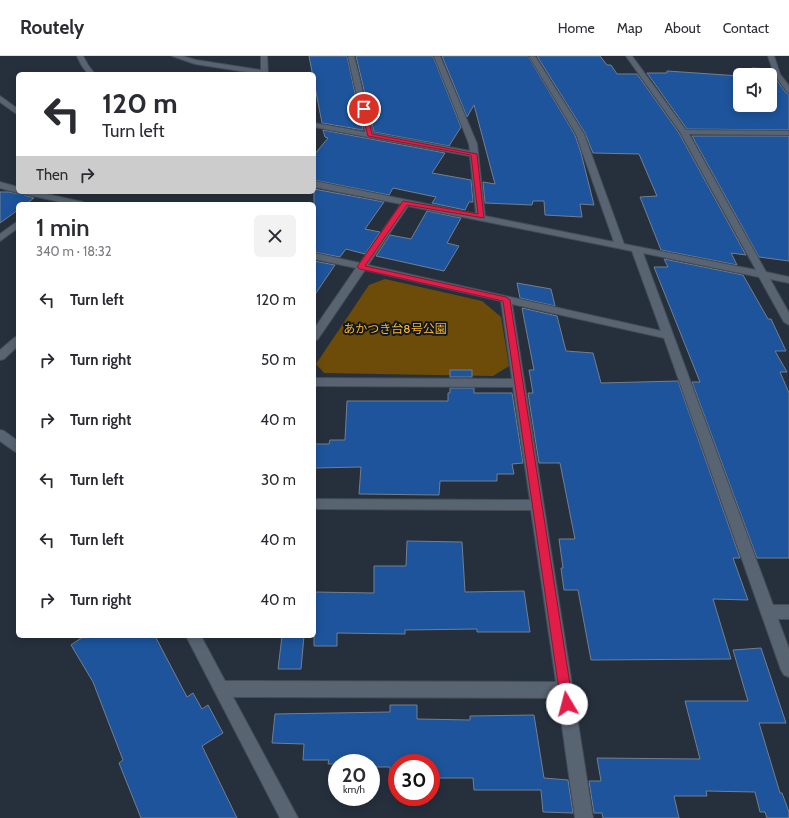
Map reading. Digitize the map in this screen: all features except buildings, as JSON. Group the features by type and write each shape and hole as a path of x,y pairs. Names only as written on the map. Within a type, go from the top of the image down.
{"street":[{"path":"80,56 90,72"},
{"path":"175,56 195,62 253,72"},
{"path":"264,56 265,72"},
{"path":"351,56 370,135"},
{"path":"437,56 473,144 481,217"},
{"path":"532,56 580,134 620,245"},
{"path":"629,56 684,132 789,322"},
{"path":"770,56 776,74 789,91"},
{"path":"0,98 16,111"},
{"path":"316,125 474,154"},
{"path":"684,132 789,133"},
{"path":"316,184 789,280"},
{"path":"0,185 16,189"},
{"path":"35,194 71,202"},
{"path":"47,202 57,194"},
{"path":"316,334 360,267 406,203"},
{"path":"0,238 16,226"},
{"path":"636,248 789,670"},
{"path":"316,256 668,336"},
{"path":"506,300 584,818"},
{"path":"0,356 16,342"},
{"path":"316,382 519,382"},
{"path":"0,434 16,446"},
{"path":"316,504 537,505"},
{"path":"768,612 789,612"},
{"path":"194,638 289,818"},
{"path":"222,689 565,690"}],"green space":[{"name":"あかつき台8号公園","path":"385,279 482,301 501,317 509,366 493,376 324,373 316,364 369,285"}],"route":[{"path":"364,109 370,135 474,154 481,217 406,203 360,267 506,300 567,704"}]}
